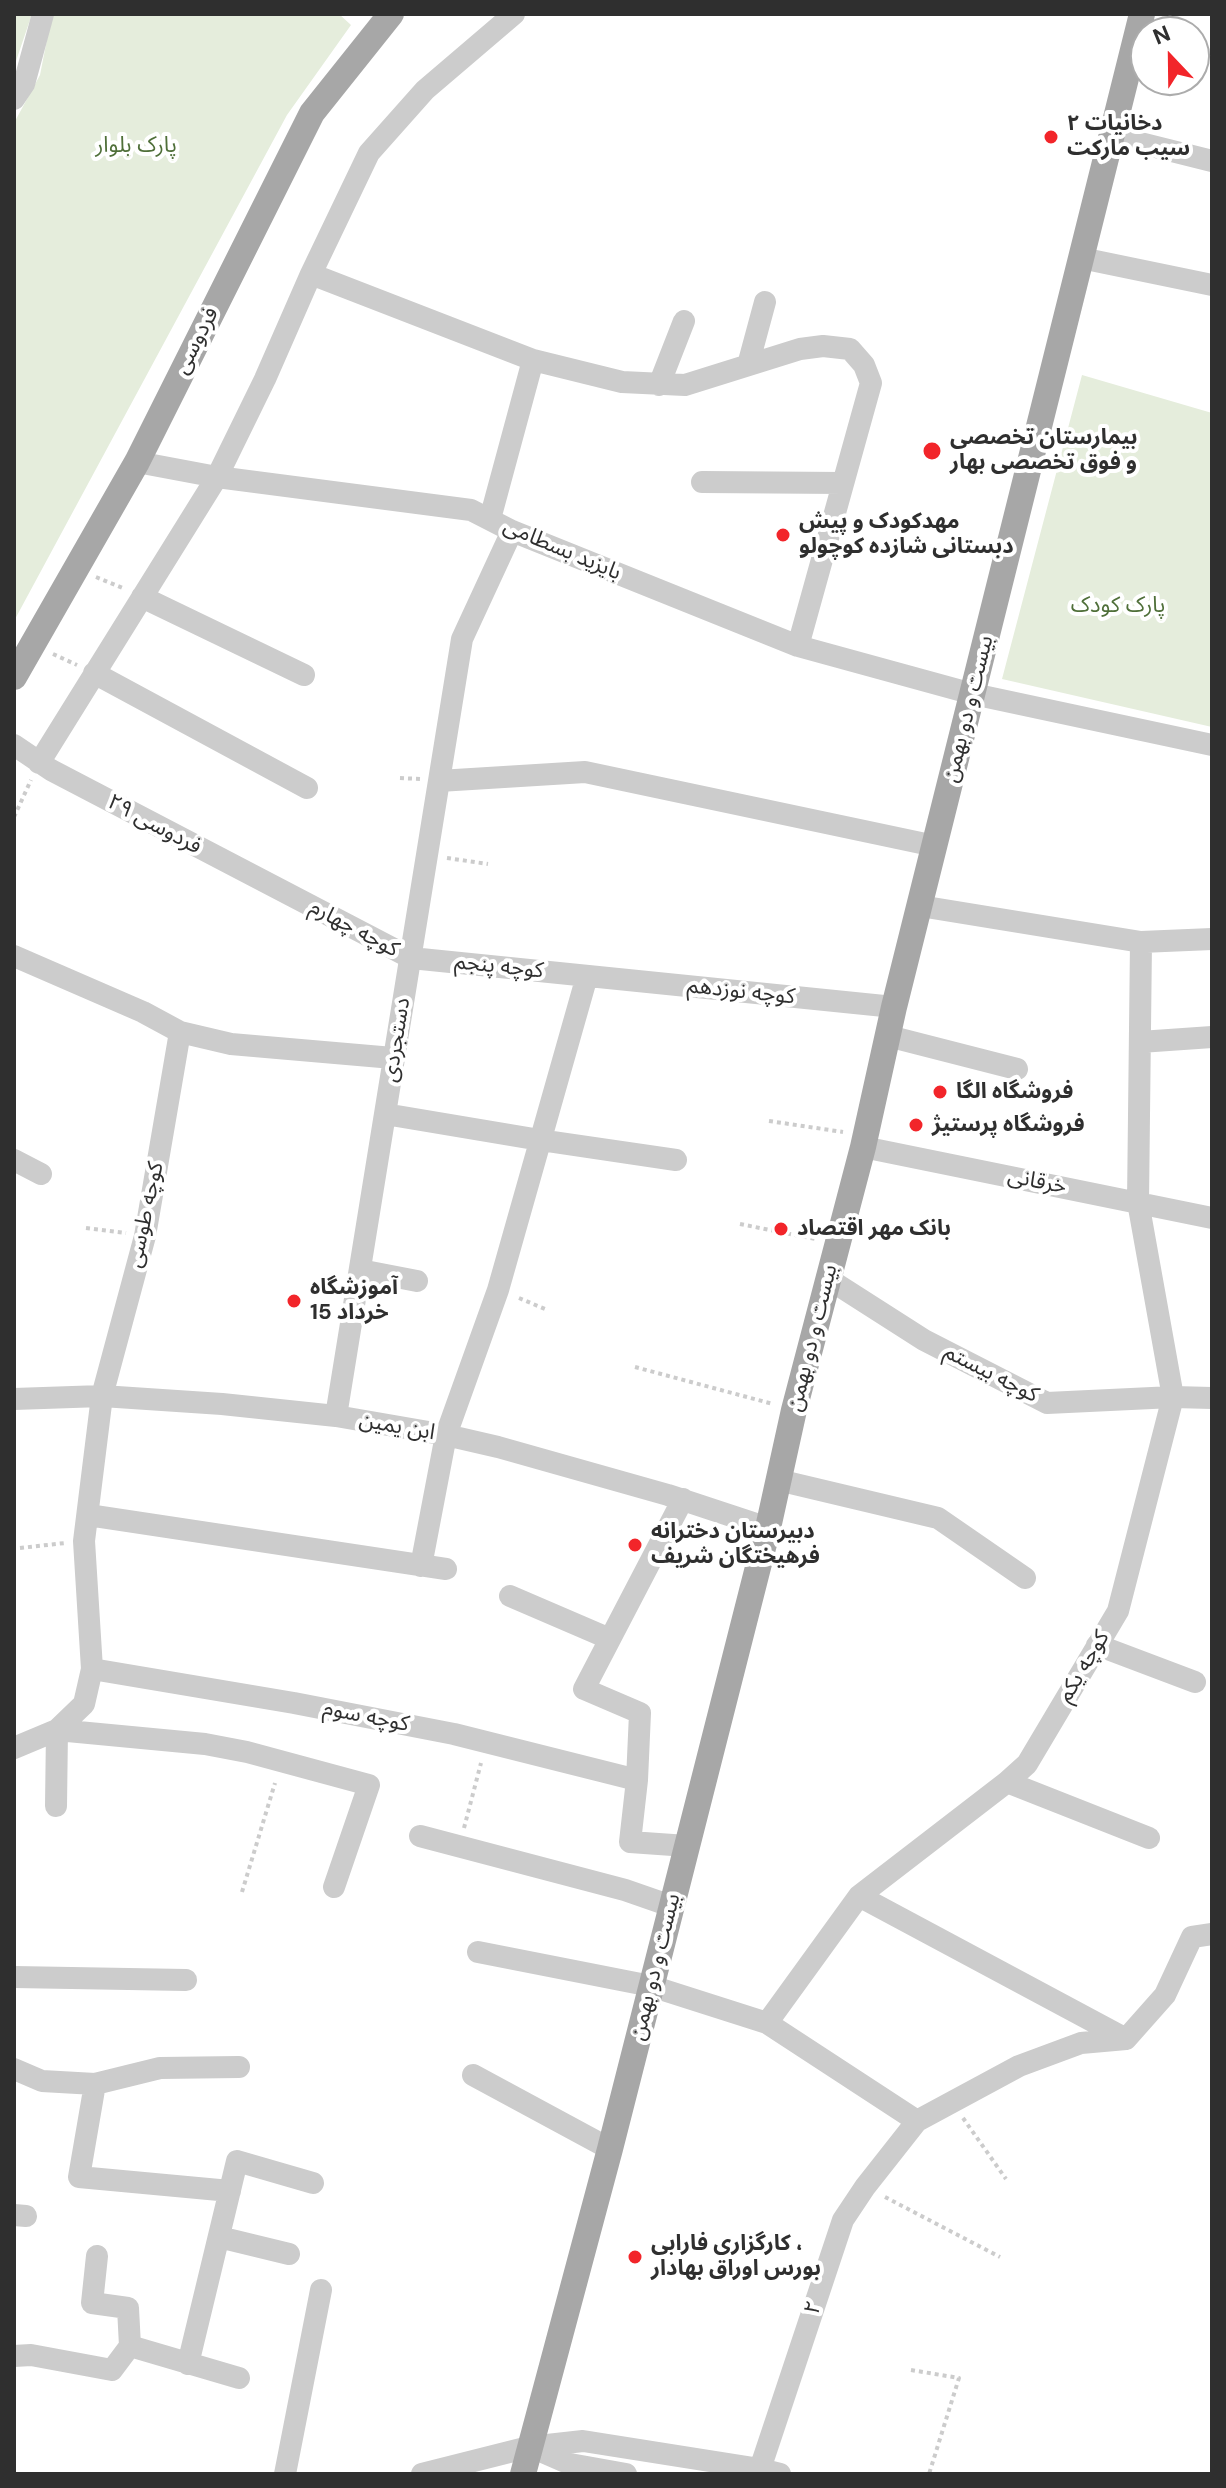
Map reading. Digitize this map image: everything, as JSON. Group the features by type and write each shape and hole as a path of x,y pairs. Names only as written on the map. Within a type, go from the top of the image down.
{"main road":[{"name":"فردوسی","path":"14,677 137,462 312,113 391,14"},
{"name":"بیست و دو بهمن","path":"523,2474 610,2149 768,1528 794,1410 864,1142 894,1007 1142,14"}],"street":[{"path":"14,99 24,84 43,14"},
{"path":"39,763 217,477 369,153 425,90 514,14"},
{"path":"1112,136 1212,161"},
{"path":"1081,258 1212,285"},
{"path":"311,274 533,360 622,382 685,385 800,349 823,346 850,349 864,365 871,383 798,646"},
{"path":"748,365 765,302"},
{"path":"659,385 684,321"},
{"path":"490,519 533,360"},
{"name":"بایزید بسطامی","path":"137,462 217,477 471,510 512,531 798,646 973,694 1212,745"},
{"path":"702,482 843,483"},
{"name":"دستجردی","path":"336,1416 462,639 512,531"},
{"path":"142,597 304,675"},
{"path":"94,673 307,788"},
{"name":"فردوسی ۲۹","path":"14,745 39,763 298,899"},
{"path":"439,781 585,772 935,846"},
{"name":"کوچه چهارم","path":"298,899 411,958"},
{"path":"920,906 1141,942 1212,939"},
{"name":"کوچه یکم","path":"767,2023 859,1896 1027,1764 1118,1611 1173,1397 1138,1202 1141,942"},
{"path":"14,956 143,1012 180,1032 231,1044 393,1058"},
{"name":"کوچه پنجم","path":"411,958 587,976"},
{"path":"421,1566 446,1435 498,1290 587,976"},
{"name":"کوچه نوزدهم","path":"587,976 894,1007"},
{"name":"کوچه طوسی","path":"57,1730 84,1704 92,1669 84,1541 102,1396 145,1236 180,1032"},
{"path":"888,1036 1017,1069"},
{"path":"1140,1042 1212,1037"},
{"path":"385,1114 676,1160"},
{"name":"خرقانی","path":"864,1142 1212,1218"},
{"path":"14,1160 41,1174"},
{"path":"360,1270 417,1281"},
{"name":"کوچه بیستم","path":"827,1278 924,1340 1047,1403 1212,1398"},
{"name":"ابن یمین","path":"14,1399 102,1396 336,1416 498,1447 683,1499 768,1528"},
{"path":"778,1480 938,1518 1025,1578"},
{"path":"683,1499 584,1689 640,1713 630,1842 687,1846"},
{"path":"88,1515 446,1569"},
{"path":"510,1596 610,1639"},
{"path":"1097,1645 1195,1682"},
{"name":"کوچه سوم","path":"92,1669 294,1703 487,1742 637,1780"},
{"path":"56,1806 57,1730"},
{"path":"14,1748 57,1730 205,1744 369,1785 334,1887"},
{"path":"1007,1782 1149,1838"},
{"path":"420,1836 625,1890 671,1906"},
{"path":"859,1896 1126,2039"},
{"path":"478,1952 651,1986 767,2023 917,2121 1019,2066 1081,2043 1126,2039 1165,1995 1192,1937 1212,1934"},
{"path":"14,1977 186,1980"},
{"path":"14,2069 42,2081 95,2084 160,2068 239,2067"},
{"path":"473,2075 610,2149"},
{"path":"95,2084 79,2177 230,2191"},
{"name":"۲","path":"770,2471 843,2220 917,2121"},
{"path":"188,2364 237,2161 313,2183"},
{"path":"219,2237 289,2254"},
{"path":"14,2356 31,2355 112,2370 130,2346 128,2308 92,2303 97,2256"},
{"path":"285,2474 321,2290"},
{"path":"130,2346 239,2378"},
{"path":"422,2474 529,2447 583,2441 770,2471"},
{"path":"529,2447 570,2464 626,2474"}],"path":[{"path":"76,569 142,597"},
{"path":"32,644 94,673"},
{"path":"14,817 39,763"},
{"path":"427,855 488,864"},
{"path":"769,1121 864,1142"},
{"path":"740,1224 837,1243"},
{"path":"86,1228 145,1236"},
{"path":"498,1290 545,1309"},
{"path":"635,1367 794,1410"},
{"path":"20,1548 84,1541"},
{"path":"459,1845 487,1742"},
{"path":"242,1892 282,1761"},
{"path":"952,2103 1006,2179"},
{"path":"865,2187 1000,2257"},
{"path":"911,2370 959,2378 929,2474"}],"green space":[{"path":"14,14 32,14 14,67"},
{"name":"پارک بلوار","path":"52,14 339,14 351,25 287,115 14,621 14,123 40,75"},
{"name":"پارک کودک","path":"1082,375 1212,413 1212,727 1002,679"}],"place":[{"name":"دخانیات ۲ سیب مارکت","path":"1051,137"},
{"name":"بیمارستان تخصصی و فوق تخصصی بهار","path":"932,451"},
{"name":"مهدکودک و پیش دبستانی شازده کوچولو","path":"783,535"},
{"name":"فروشگاه الگا","path":"940,1092"},
{"name":"فروشگاه پرستيژ","path":"916,1125"},
{"name":"بانک مهر اقتصاد","path":"781,1229"},
{"name":"آموزشگاه 15 خرداد","path":"294,1301"},
{"name":"دبیرستان دخترانه فرهیختگان شریف","path":"635,1545"},
{"name":"کارگزاری فارابی ، بورس اوراق بهادار","path":"635,2257"}]}
